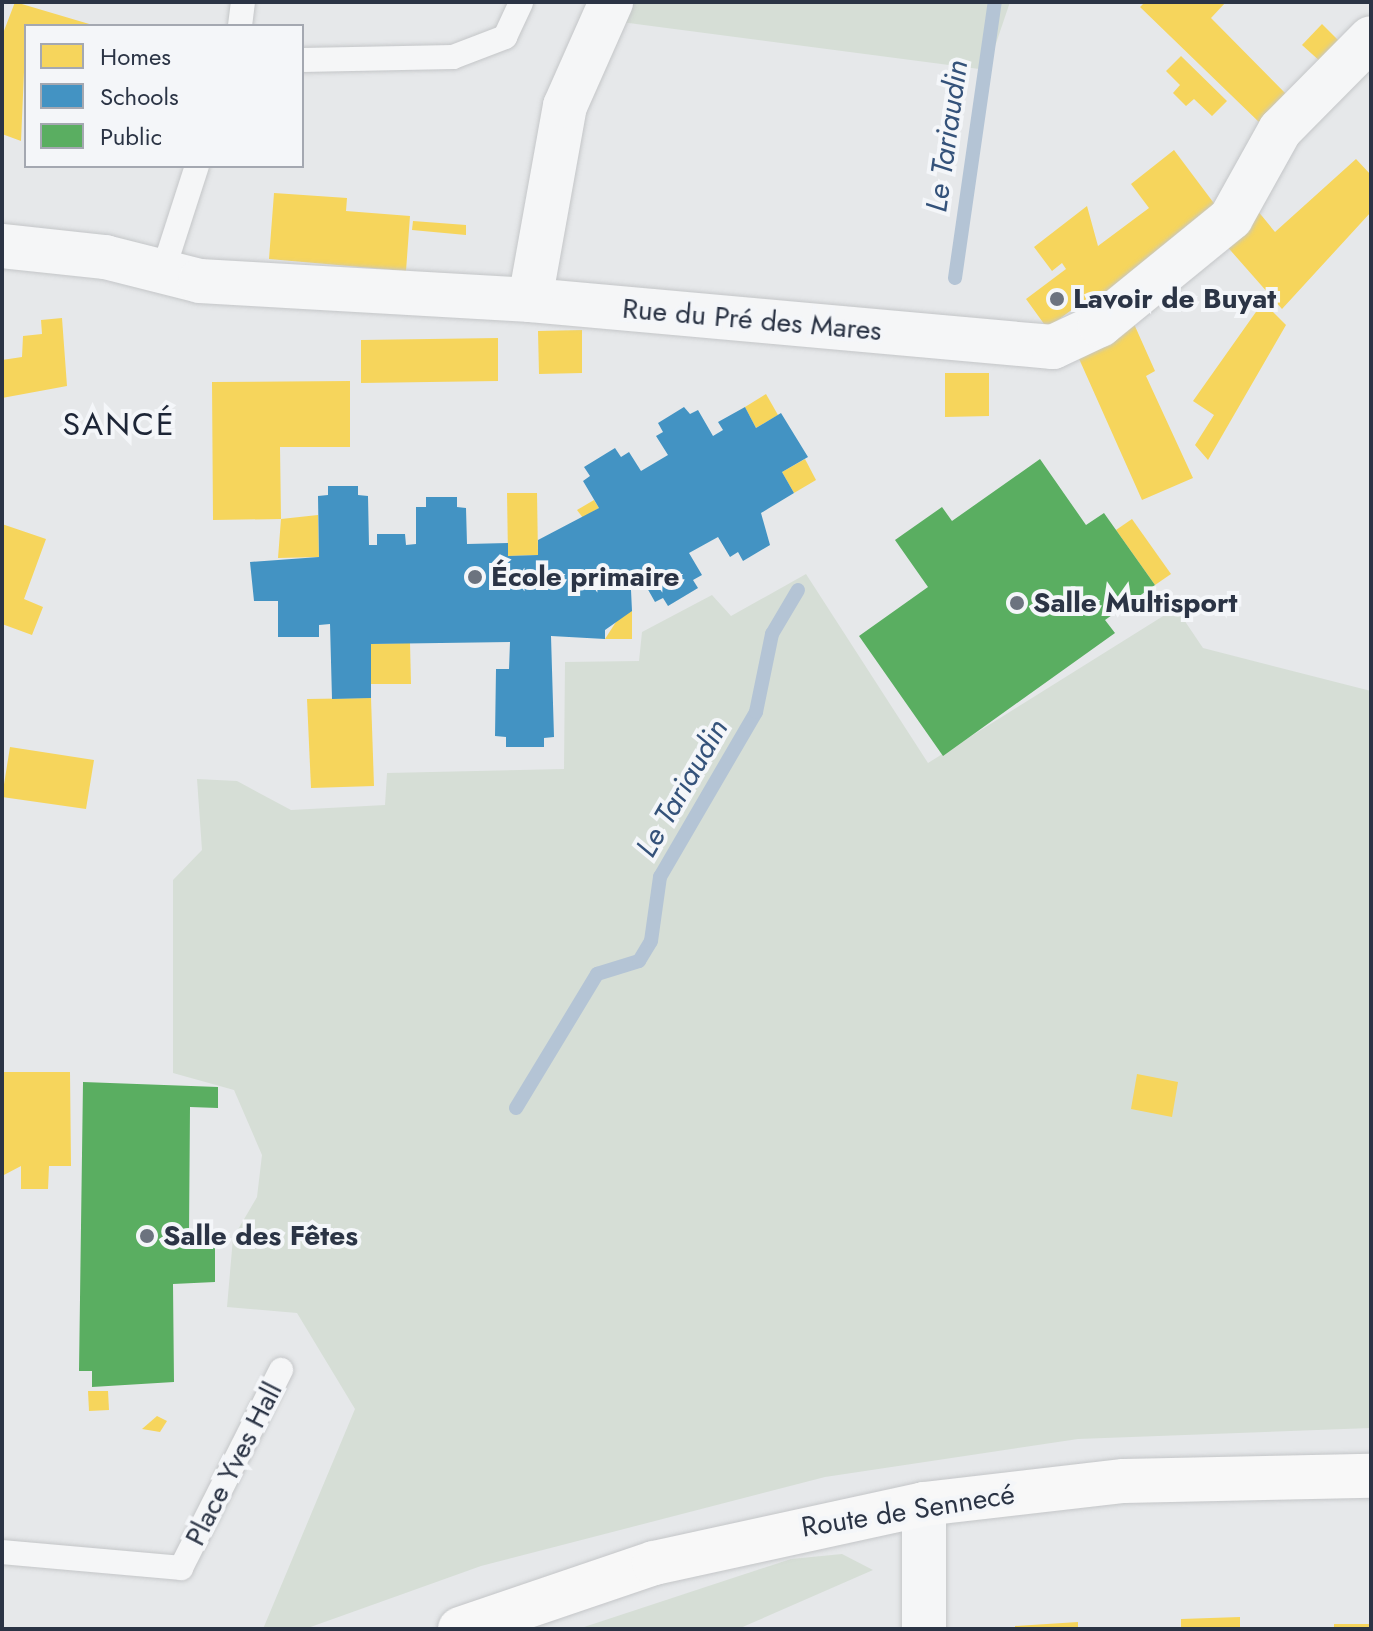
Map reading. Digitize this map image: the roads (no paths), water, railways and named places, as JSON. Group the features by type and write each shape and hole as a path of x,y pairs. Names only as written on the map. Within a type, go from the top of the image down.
{"street":[{"path":"530,300 565,106 611,2"},
{"name":"Rue du Pré des Mares","path":"2,246 163,271 200,281 530,300 1053,347 1100,325 1231,218 1280,130 1371,38"},
{"name":"Route de Sennecé","path":"460,1629 654,1563 924,1504 1124,1481 1371,1476"},
{"path":"924,1504 924,1629"}],"lane":[{"path":"240,24 243,2"},
{"path":"304,60 453,57 505,37 521,2"},
{"path":"163,271 196,168"},
{"name":"Place Yves Hall","path":"2,1552 181,1568 281,1370"}],"waterway":[{"name":"Le Tariaudin","path":"955,278 995,2"},
{"name":"Le Tariaudin","path":"516,1108 597,974 639,961 651,941 660,877 756,712 772,634 798,590"}],"place":[{"name":"Lavoir de Buyat","path":"1057,299"},
{"name":"École primaire","path":"475,577"},
{"name":"Salle Multisport","path":"1017,603"},
{"name":"Salle des Fêtes","path":"147,1236"}],"district":[{"name":"SANCÉ","path":"119,424"}]}
